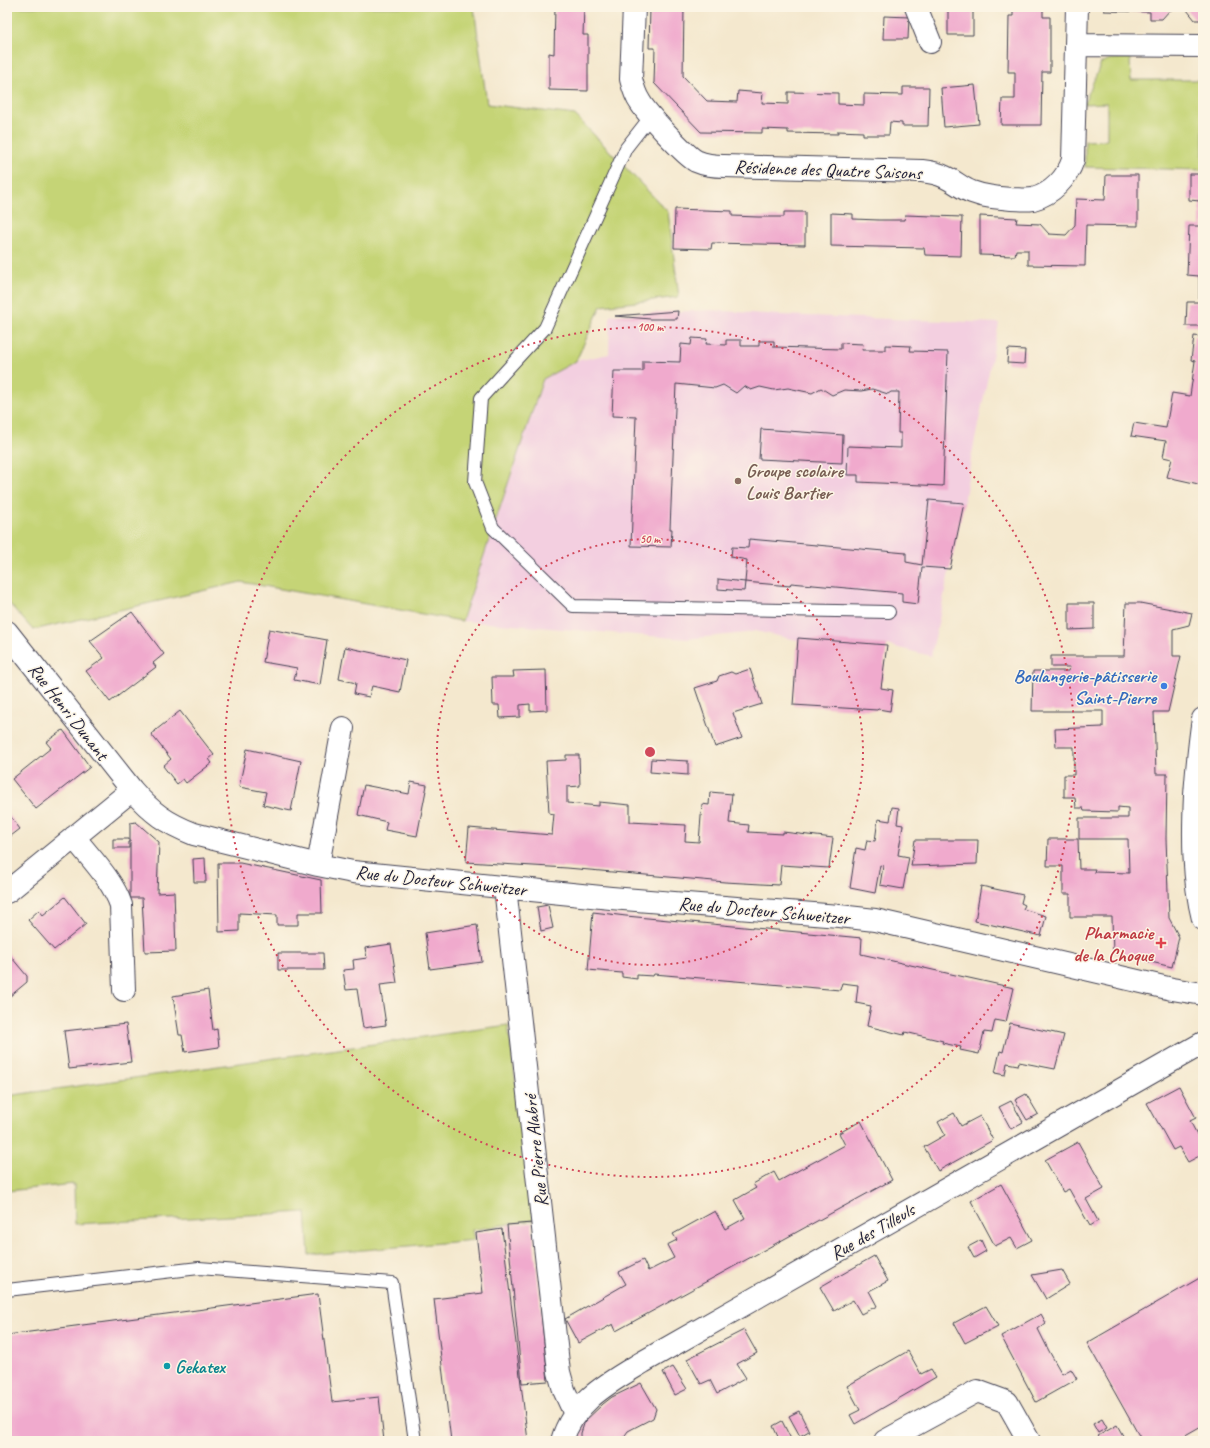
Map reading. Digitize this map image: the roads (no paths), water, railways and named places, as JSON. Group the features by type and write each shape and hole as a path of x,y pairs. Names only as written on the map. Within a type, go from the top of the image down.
{"street":[{"name":"Résidence des Quatre Saisons","path":"634,7 631,79 634,90 640,103 651,116 687,154 695,160 705,164 724,166 922,171 935,173 946,177 971,192 982,196 995,198 1032,199 1051,191 1067,175 1073,160 1077,7"},
{"path":"916,7 930,42"},
{"path":"1077,45 1203,46"},
{"name":"Rue Henri Dunant","path":"7,632 132,790"},
{"path":"1203,719 1196,780 1193,847 1196,886 1203,919"},
{"path":"318,865 343,728"},
{"path":"7,892 132,790"},
{"name":"Rue du Docteur Schweitzer","path":"132,790 145,806 174,826 187,832 318,865 353,872 610,898 875,920 1164,987 1203,994"},
{"path":"74,837 111,884 117,893 121,905 124,990"},
{"name":"Rue Pierre Alabré","path":"505,887 559,1372 564,1390 575,1414"},
{"name":"Rue des Tilleuls","path":"562,1441 575,1414 598,1391 643,1362 1203,1043"},
{"path":"885,1441 977,1391 1007,1402 1029,1441"}],"lane":[{"path":"651,116 626,148 545,328 480,398 475,482 493,528 573,606 889,612"},
{"path":"7,1290 199,1268 392,1283 415,1441"}],"place":[{"name":"Groupe scolaire Louis Bartier","path":"738,481"},
{"name":"Boulangerie-pâtisserie Saint-Pierre","path":"1164,686"},
{"name":"Pharmacie de la Choque","path":"1161,943"},
{"name":"Gekatex","path":"167,1366"}]}
